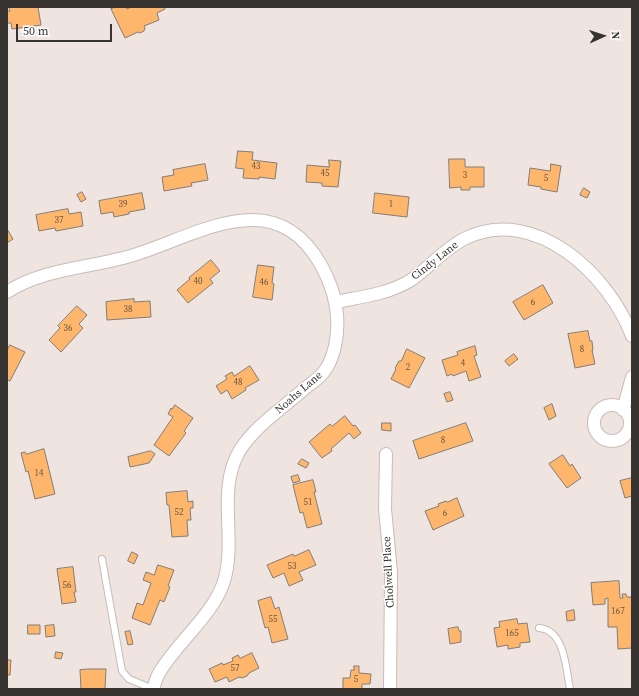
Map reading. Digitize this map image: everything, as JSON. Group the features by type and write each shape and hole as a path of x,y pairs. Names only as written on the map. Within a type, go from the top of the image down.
{"street":[{"name":"Noahs Lane","path":"7,292 36,278 145,252 213,226 230,221 250,219 268,222 295,233 315,254 331,285 336,302 338,327 335,347 331,359 323,373 259,428 241,449 230,471 228,497 229,559 224,583 213,603 160,671 153,689"},
{"name":"Cindy Lane","path":"336,302 397,288 412,279 444,252 466,238 489,230 518,230 544,238 576,258 604,287 618,307 632,336"},
{"path":"623,410 632,377"},
{"name":"Cholwell Place","path":"386,454 385,509 391,572 390,689"}],"lane":[{"path":"102,560 122,671 129,679 153,689"},
{"path":"539,628 552,632 561,647 570,689"}],"building":[{"path":"38,7 41,25 12,29 11,23 7,23 7,11 10,11 9,8"},
{"path":"126,7 127,9 131,7 164,7 165,9 157,13 159,20 144,26 144,31 125,38 111,9"},
{"path":"238,151 253,152 252,160 277,163 275,179 259,177 259,179 243,178 244,169 236,168"},
{"path":"449,159 465,159 465,167 484,167 484,187 470,187 470,190 461,190 461,187 450,188"},
{"path":"329,160 341,161 338,187 322,186 322,183 306,182 307,165 329,167"},
{"path":"205,164 208,180 191,183 192,186 164,191 162,177 174,175 173,170"},
{"path":"551,164 561,166 557,192 528,185 530,168 550,171"},
{"path":"584,188 590,192 587,198 580,195"},
{"path":"82,192 86,199 81,202 77,195"},
{"path":"142,193 145,209 114,217 113,212 101,214 99,201"},
{"path":"375,193 409,197 407,217 373,213"},
{"path":"68,209 69,214 81,212 83,226 56,231 55,228 39,231 36,215"},
{"path":"7,229 13,239 7,243"},
{"path":"211,260 220,271 210,279 213,283 188,303 177,290"},
{"path":"258,265 274,267 272,300 253,297"},
{"path":"543,285 553,303 524,320 513,302"},
{"path":"134,299 134,302 150,301 151,317 107,320 106,302"},
{"path":"77,306 87,315 79,324 83,328 61,352 49,340 60,328 58,326"},
{"path":"588,331 590,341 592,341 595,364 575,368 568,334"},
{"path":"10,345 25,352 10,381 7,380 7,351"},
{"path":"475,346 477,355 474,356 481,377 469,381 466,371 453,376 452,374 447,376 442,360 458,355 457,352"},
{"path":"407,349 425,358 409,388 391,379 396,369 395,368 399,361 401,361"},
{"path":"514,354 518,359 509,366 505,361"},
{"path":"250,366 259,380 245,388 246,390 232,399 227,390 221,394 216,386 227,379 225,376 232,372 234,376"},
{"path":"450,392 453,400 447,402 444,394"},
{"path":"552,404 556,416 549,420 544,408"},
{"path":"175,405 193,418 184,431 186,433 169,456 154,445 173,417 168,414 171,408 172,409"},
{"path":"345,416 361,433 354,439 349,433 331,449 332,451 322,458 309,442 330,424 332,426"},
{"path":"382,423 391,423 391,431 382,430"},
{"path":"466,423 473,441 419,459 413,441"},
{"path":"44,449 55,494 35,499 28,471 26,472 21,453 25,452 26,454"},
{"path":"151,451 155,454 149,463 130,467 128,457"},
{"path":"563,455 570,466 572,464 581,478 567,488 549,464"},
{"path":"302,459 309,463 306,468 298,464"},
{"path":"298,475 300,481 293,483 291,477"},
{"path":"632,478 632,496 625,498 620,481"},
{"path":"313,480 316,492 314,492 322,524 307,528 303,512 300,513 293,485"},
{"path":"187,491 188,502 193,501 193,508 190,508 191,520 187,520 188,536 172,537 169,505 167,505 166,493"},
{"path":"457,498 464,516 433,530 425,511 439,506 438,504"},
{"path":"309,550 316,565 299,572 303,580 289,586 284,573 273,578 267,565 293,554 294,556"},
{"path":"132,552 138,555 134,564 128,561"},
{"path":"158,565 174,570 168,586 170,587 164,602 160,600 150,625 132,618 137,603 143,605 151,583 143,580 146,572 154,575"},
{"path":"73,567 76,602 62,604 57,569"},
{"path":"619,581 620,598 623,598 622,594 626,594 627,597 632,597 632,648 618,649 617,627 608,627 608,598 605,599 605,604 593,605 591,583"},
{"path":"271,597 275,609 279,607 288,639 272,643 268,627 265,628 258,601"},
{"path":"574,610 575,620 567,621 566,612"},
{"path":"517,619 518,624 527,623 530,642 520,643 520,647 508,649 508,645 497,647 494,628 500,627 499,622"},
{"path":"28,625 40,625 40,634 28,634"},
{"path":"54,625 55,636 46,637 45,626"},
{"path":"458,627 459,631 461,631 461,642 450,644 448,629"},
{"path":"130,631 133,644 128,645 125,632"},
{"path":"56,652 63,653 61,659 55,658"},
{"path":"252,653 259,668 242,678 239,677 229,682 227,677 215,682 209,669 222,663 223,665 233,661 232,658 238,655 240,658"},
{"path":"7,660 11,660 10,675 7,675"},
{"path":"354,666 359,666 359,673 371,674 370,684 362,684 362,689 343,689 343,678 350,678 351,670 354,670"},
{"path":"106,669 105,689 81,689 80,670"}]}
